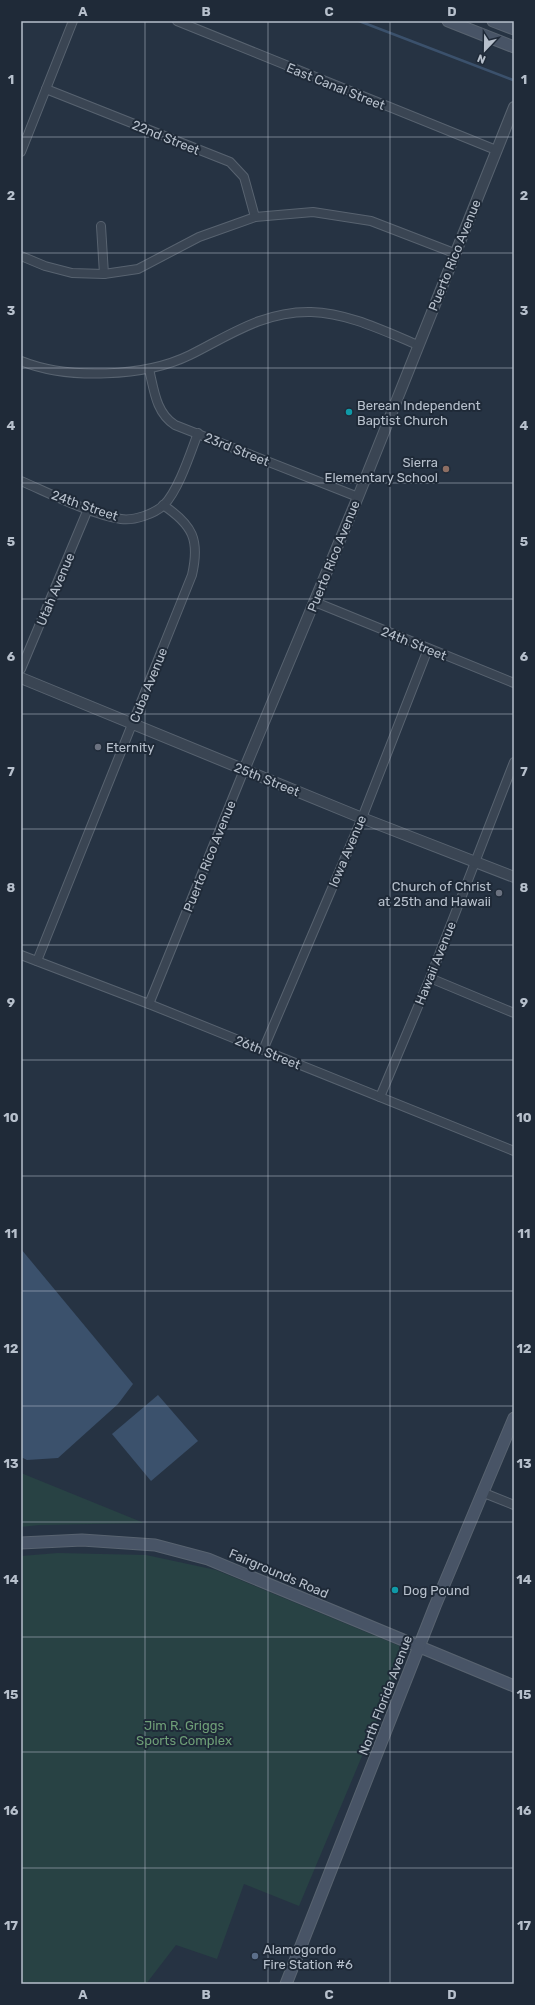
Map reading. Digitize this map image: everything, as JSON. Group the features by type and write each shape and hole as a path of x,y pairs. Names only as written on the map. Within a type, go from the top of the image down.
{"main road":[{"path":"448,21 514,47"},
{"path":"493,21 514,29"},
{"name":"North Florida Avenue","path":"286,1984 419,1647 514,1418"},
{"name":"Fairgrounds Road","path":"21,1544 82,1540 155,1545 208,1559 514,1686"}],"street":[{"path":"21,152 73,21"},
{"name":"East Canal Street","path":"177,21 496,150"},
{"name":"22nd Street","path":"46,89 230,162 244,178 254,217"},
{"name":"Puerto Rico Avenue","path":"149,1004 244,770 358,497 454,253 514,107"},
{"path":"21,256 45,266 72,273 104,274 138,269 199,237 254,217 313,212 371,222 454,253"},
{"path":"101,226 104,274"},
{"path":"21,361 31,365 68,372 101,374 149,369 188,356 252,322 286,314 311,312 337,315 362,322 418,344"},
{"name":"23rd Street","path":"149,369 158,405 169,421 358,497"},
{"name":"24th Street","path":"21,481 88,509 122,519 146,516 163,505 179,479 198,433"},
{"name":"Cuba Avenue","path":"37,961 192,575 197,554 191,532 180,516 163,505"},
{"name":"Utah Avenue","path":"21,668 88,509"},
{"name":"24th Street","path":"315,602 514,683"},
{"name":"Iowa Avenue","path":"263,1050 362,818 428,649"},
{"name":"25th Street","path":"21,678 362,818 474,863 514,877"},
{"name":"Hawaii Avenue","path":"380,1097 430,978 514,762"},
{"name":"26th Street","path":"21,955 149,1004 514,1151"},
{"path":"430,978 514,1013"},
{"path":"484,1493 514,1505"}],"green space":[{"path":"21,1473 144,1523 39,1525 21,1527"},
{"name":"Jim R. Griggs Sports Complex","path":"58,1553 146,1555 216,1570 407,1649 299,1906 244,1884 217,1959 176,1945 146,1984 21,1984 21,1556"}],"water":[{"path":"21,1249 133,1384 118,1404 58,1458 27,1460 21,1457"},
{"path":"158,1395 198,1441 151,1481 112,1434"}],"waterway":[{"path":"359,21 513,80"}],"place":[{"name":"Berean Independent Baptist Church","path":"349,412"},
{"name":"Sierra Elementary School","path":"446,469"},
{"name":"Eternity","path":"98,747"},
{"name":"Church of Christ at 25th and Hawaii","path":"499,893"},
{"name":"Dog Pound","path":"395,1590"},
{"name":"Alamogordo Fire Station #6","path":"255,1956"}]}
